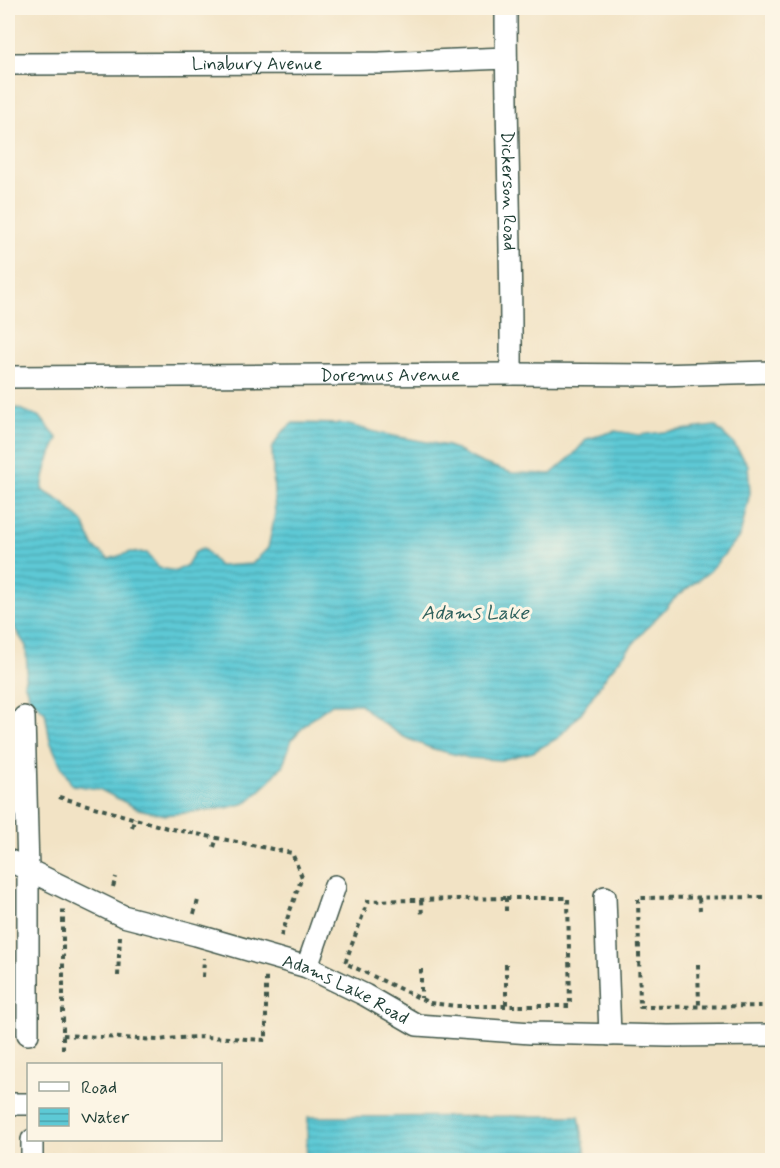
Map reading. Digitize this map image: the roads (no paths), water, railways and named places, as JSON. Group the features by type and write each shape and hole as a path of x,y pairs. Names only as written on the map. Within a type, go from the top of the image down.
{"street":[{"name":"Dickerson Road","path":"507,8 512,374"},
{"name":"Linabury Avenue","path":"8,64 368,63 506,58"},
{"name":"Doremus Avenue","path":"8,377 656,375 772,372"},
{"path":"24,717 28,870 28,1034"},
{"name":"Adams Lake Road","path":"8,860 123,916 307,967 365,995 417,1024 531,1033 668,1036 772,1035"},
{"path":"307,967 335,886"},
{"path":"605,897 610,1035"},
{"path":"8,1104 27,1104"},
{"path":"32,1141 32,1161"}],"water":[{"name":"Adams Lake","path":"17,408 40,417 58,439 47,464 42,490 62,502 83,522 94,547 109,559 131,552 147,553 159,568 176,571 187,565 194,553 203,548 219,566 252,564 268,548 275,515 272,449 281,433 293,423 345,424 383,434 448,446 482,463 512,473 551,474 587,439 615,431 639,435 715,426 734,444 748,465 750,493 740,536 710,571 675,598 645,630 609,672 581,713 558,738 533,752 501,760 469,758 430,748 402,736 378,720 360,704 332,704 310,720 292,739 283,765 246,803 226,808 165,815 138,809 99,789 72,785 50,741 45,712 30,698 24,683 27,671 26,646 8,618 8,410"},
{"path":"579,1116 587,1160 306,1160 308,1117"}]}
